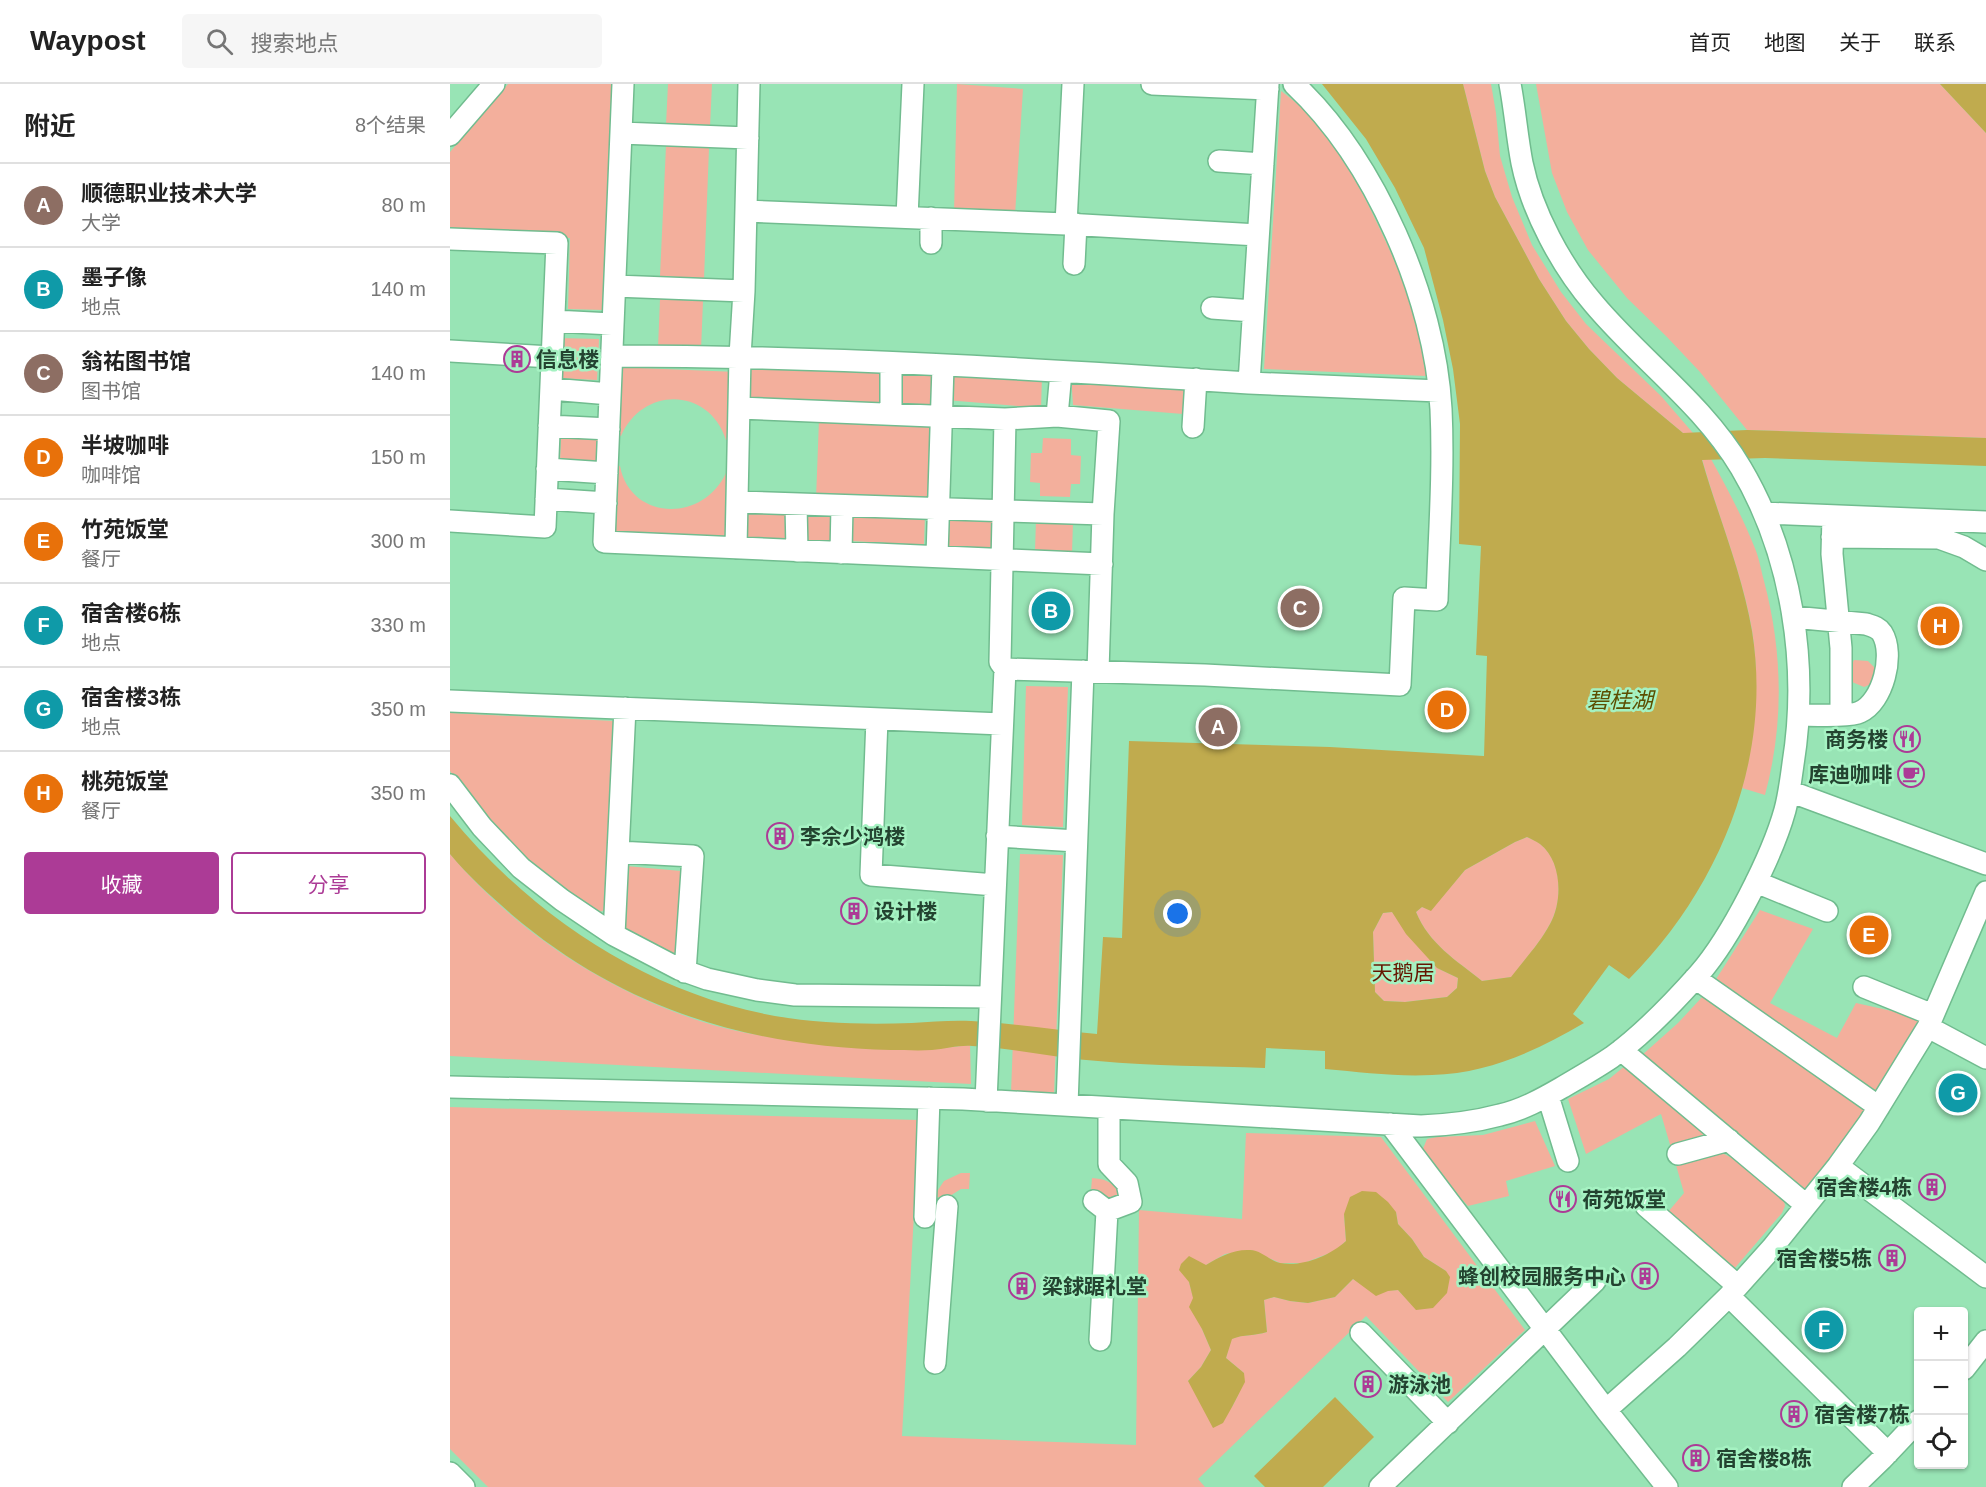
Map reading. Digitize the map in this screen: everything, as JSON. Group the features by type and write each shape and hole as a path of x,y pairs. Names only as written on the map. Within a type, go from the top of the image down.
{"street":[{"path":"450,135 494,84"},
{"path":"622,84 604,542 1102,564"},
{"path":"736,548 749,84"},
{"path":"907,217 913,84"},
{"path":"1073,84 1071,224 1074,264"},
{"path":"1152,84 1268,87 1249,383"},
{"path":"1005,669 1400,685 1404,598 1437,600 1442,462 1439,391 1427,321 1411,272 1390,222 1366,176 1335,132 1294,84"},
{"path":"450,1087 929,1098 1421,1126 1464,1124 1503,1115 1548,1096 1577,1079 1621,1050 1676,999 1708,963 1737,919 1756,882 1785,810 1799,715 1800,674 1793,617 1782,569 1764,513 1740,466 1710,425 1658,368 1622,335 1594,304 1572,275 1554,244 1534,201 1522,165 1510,84"},
{"path":"621,133 748,138"},
{"path":"1219,161 1263,164"},
{"path":"746,211 1258,234"},
{"path":"931,218 931,243"},
{"path":"450,239 556,243 545,527 450,521"},
{"path":"615,286 744,291"},
{"path":"1212,308 1253,311"},
{"path":"554,321 612,324"},
{"path":"450,351 551,357"},
{"path":"612,356 740,356 1439,391"},
{"path":"891,363 891,414"},
{"path":"937,556 943,366"},
{"path":"1057,416 1061,372"},
{"path":"1193,427 1196,379"},
{"path":"551,389 610,394"},
{"path":"740,408 1005,419 1057,416 1109,421 1102,564 1090,671 1076,841 1067,1105"},
{"path":"986,1101 1005,669 1000,662 1005,419"},
{"path":"549,426 609,429"},
{"path":"547,469 607,473"},
{"path":"546,500 606,504"},
{"path":"738,502 1103,514"},
{"path":"796,504 796,551"},
{"path":"841,553 842,506"},
{"path":"1764,513 1833,516 1946,530 1964,546 1986,560"},
{"path":"1833,516 1834,581 1841,648 1841,714"},
{"path":"1832,537 1912,537 1986,522"},
{"path":"1793,617 1866,624 1877,628 1883,634 1887,653 1879,693 1870,705 1858,713 1799,715"},
{"path":"450,701 1002,724"},
{"path":"614,935 625,708"},
{"path":"877,719 871,875 994,885"},
{"path":"450,785 482,827 521,868 562,900 614,935 646,954 685,972 707,979 795,995 990,997"},
{"path":"1789,791 1986,864"},
{"path":"997,836 1076,841"},
{"path":"618,852 693,856 685,972"},
{"path":"1756,882 1827,911"},
{"path":"1605,1410 1677,1347 1733,1291 1838,1166 1879,1107 1930,1021 1986,892"},
{"path":"1695,978 1879,1107"},
{"path":"1864,987 1930,1021 1986,1059"},
{"path":"1621,1050 1806,1205"},
{"path":"1548,1096 1568,1161"},
{"path":"925,1217 929,1098"},
{"path":"1100,1340 1101,1206 1131,1202 1127,1183 1109,1164 1109,1108"},
{"path":"1390,1124 1605,1410 1666,1487"},
{"path":"1678,1154 1730,1140"},
{"path":"1838,1166 1986,1278"},
{"path":"926,1192 955,1201 935,1364"},
{"path":"1646,1206 1733,1291 1888,1453"},
{"path":"1380,1487 1595,1281"},
{"path":"1361,1333 1448,1423"},
{"path":"1974,1365 1986,1341"},
{"path":"1864,1484 1888,1453 1914,1425"},
{"path":"450,1473 464,1487"}],"green space":[{"path":"508,84 612,84 604,310 568,309 570,238 450,233 450,152"},
{"path":"668,84 712,84 710,127 666,125"},
{"path":"957,84 1023,89 1015,215 954,213"},
{"path":"1463,84 1491,84 1500,156 1512,197 1532,245 1561,292 1586,324 1661,396 1693,433 1683,433 1617,378 1566,321 1539,279 1495,197 1485,171"},
{"path":"1536,84 1940,84 1986,133 1986,438 1747,430 1700,372 1627,298 1588,250 1567,212 1552,173"},
{"path":"1281,91 1313,119 1339,152 1370,208 1391,252 1415,317 1426,376 1264,369"},
{"path":"666,146 709,148 704,279 660,276"},
{"path":"660,299 703,301 701,350 658,348"},
{"path":"558,338 599,339 597,380 557,378"},
{"path":"616,367 737,372 735,440 726,440 718,423 706,410 691,402 675,399 659,401 644,408 631,420 621,436 613,436"},
{"path":"748,367 884,373 882,405 747,400"},
{"path":"897,372 934,376 933,409 897,406"},
{"path":"948,372 1042,376 1041,408 946,400"},
{"path":"1071,375 1187,383 1183,414 1073,405"},
{"path":"819,420 932,425 929,504 816,499"},
{"path":"561,435 599,437 598,465 560,463"},
{"path":"1043,438 1071,439 1071,455 1081,456 1080,484 1071,484 1070,497 1040,496 1040,483 1030,482 1031,453 1042,453"},
{"path":"1702,459 1711,459 1744,524 1757,555 1770,608 1775,635 1779,688 1776,742 1765,795 1742,788 1751,750 1755,710 1756,670 1752,630 1736,565"},
{"path":"611,466 620,466 626,484 637,497 652,505 668,509 685,507 701,501 715,490 726,473 734,474 732,540 610,535"},
{"path":"744,507 788,511 787,541 746,539"},
{"path":"850,509 925,513 924,545 851,541"},
{"path":"804,510 833,513 832,545 804,542"},
{"path":"943,515 995,517 995,550 942,547"},
{"path":"1036,520 1073,522 1072,553 1035,551"},
{"path":"1051,600 1061,607 1062,611 1055,621 1051,622 1041,615 1040,611 1047,601"},
{"path":"1854,660 1868,661 1877,670 1873,683 1864,687 1852,682 1848,673"},
{"path":"1026,686 1068,687 1063,827 1022,825"},
{"path":"450,713 614,721 605,910 597,913 550,880 489,824 450,771"},
{"path":"1527,837 1539,843 1553,860 1559,893 1554,915 1542,938 1512,977 1482,981 1436,942 1416,912 1422,907 1431,910 1465,870"},
{"path":"450,854 503,908 533,933 596,975 630,993 712,1025 777,1038 866,1048 907,1049 970,1045 971,1084 450,1056"},
{"path":"1020,854 1063,855 1054,1095 1011,1093"},
{"path":"626,866 681,871 675,962 624,935"},
{"path":"1760,910 1813,929 1770,1003 1837,1038 1856,1003 1923,1018 1876,1092 1713,984"},
{"name":"天鹅居","path":"1392,912 1437,968 1458,978 1457,988 1447,997 1405,1002 1384,1001 1375,992 1373,932 1383,913"},
{"path":"1705,994 1867,1110 1806,1192 1641,1056 1678,1023"},
{"path":"1625,1066 1703,1132 1704,1140 1671,1148 1661,1114 1586,1154 1568,1099 1609,1079"},
{"path":"450,1107 919,1120 902,1436 1136,1445 1139,1210 1242,1219 1246,1133 1381,1137 1525,1330 1448,1402 1366,1316 1198,1479 1205,1487 488,1487 450,1449","holes":["1396,1212 1398,1224 1424,1257 1446,1271 1416,1309 1398,1290 1374,1288 1353,1279 1335,1297 1308,1303 1274,1297 1264,1300 1267,1332 1231,1339 1226,1358 1244,1373 1232,1407 1188,1381 1201,1367 1211,1350 1202,1329 1189,1282 1206,1265 1225,1254 1251,1250 1280,1263 1304,1263 1335,1251 1346,1241 1344,1214"]},
{"path":"1535,1121 1555,1166 1506,1181 1509,1196 1468,1206 1424,1158 1422,1151 1427,1139 1483,1135"},
{"path":"1717,1153 1732,1158 1784,1201 1785,1206 1782,1213 1734,1269 1668,1212 1684,1193 1676,1165"},
{"path":"961,1173 970,1173 969,1189 961,1189 945,1199 937,1197 936,1193 944,1181"},
{"path":"1092,1178 1113,1184 1119,1190 1120,1205 1091,1191"}],"water":[{"name":"碧桂湖","path":"1322,84 1463,84 1485,171 1495,197 1539,279 1566,321 1589,349 1617,378 1683,433 1747,430 1986,438 1986,466 1765,458 1702,460 1736,566 1752,631 1756,679 1754,727 1746,774 1732,819 1713,863 1689,905 1661,943 1629,979 1609,965 1573,1014 1584,1023 1548,1043 1492,1065 1453,1073 1419,1075 1325,1069 1325,1051 1266,1048 1265,1068 1119,1063 972,1046 891,1050 838,1047 786,1040 737,1030 689,1016 642,998 597,975 554,947 511,914 450,854 450,816 487,857 527,895 571,928 617,958 667,983 718,1002 771,1015 826,1022 879,1024 971,1021 1097,1034 1103,937 1122,938 1129,741 1330,747 1484,756 1487,656 1476,655 1481,546 1459,544 1460,424 1453,369 1424,248 1395,188 1366,139","holes":["1527,837 1540,844 1553,860 1558,882 1554,915 1542,938 1511,977 1482,981 1436,942 1416,912 1422,907 1431,911 1465,870","1392,912 1406,934 1437,968 1458,978 1457,988 1447,997 1405,1002 1384,1001 1375,992 1373,932 1383,913"]},
{"path":"1940,84 1986,84 1986,133"},
{"path":"1362,1191 1376,1192 1388,1202 1396,1212 1398,1224 1424,1257 1446,1271 1450,1277 1447,1293 1433,1308 1416,1310 1398,1290 1376,1296 1353,1279 1335,1297 1308,1303 1274,1297 1264,1300 1267,1332 1232,1339 1226,1358 1244,1373 1245,1382 1223,1423 1213,1428 1188,1381 1201,1367 1211,1350 1189,1307 1193,1298 1189,1282 1179,1270 1181,1264 1189,1256 1206,1265 1227,1254 1244,1250 1254,1250 1280,1263 1307,1262 1315,1259 1346,1241 1344,1214 1350,1197"},
{"path":"1335,1397 1374,1437 1323,1487 1265,1487 1254,1476"}],"place":[{"name":"信息楼","path":"517,359"},
{"name":"翁祐图书馆","path":"1300,608"},
{"name":"墨子像","path":"1051,611"},
{"name":"桃苑饭堂","path":"1940,626"},
{"name":"半坡咖啡","path":"1447,710"},
{"name":"顺德职业技术大学","path":"1218,727"},
{"name":"商务楼","path":"1907,739"},
{"name":"库迪咖啡","path":"1911,774"},
{"name":"李佘少鸿楼","path":"780,836"},
{"name":"设计楼","path":"854,911"},
{"name":"竹苑饭堂","path":"1869,935"},
{"name":"宿舍楼3栋","path":"1958,1093"},
{"name":"宿舍楼4栋","path":"1932,1187"},
{"name":"荷苑饭堂","path":"1563,1199"},
{"name":"宿舍楼5栋","path":"1892,1258"},
{"name":"蜂创校园服务中心","path":"1645,1276"},
{"name":"梁銶踞礼堂","path":"1022,1286"},
{"name":"宿舍楼6栋","path":"1824,1330"},
{"name":"游泳池","path":"1368,1384"},
{"name":"宿舍楼7栋","path":"1794,1414"},
{"name":"宿舍楼8栋","path":"1696,1458"}]}
